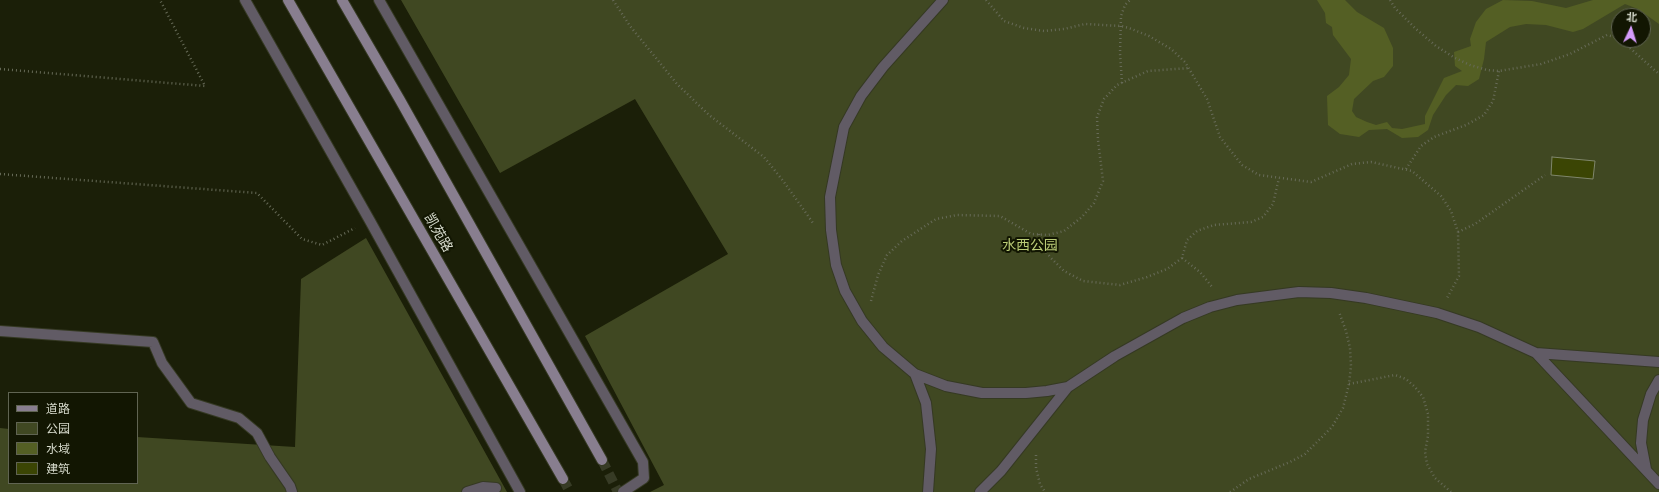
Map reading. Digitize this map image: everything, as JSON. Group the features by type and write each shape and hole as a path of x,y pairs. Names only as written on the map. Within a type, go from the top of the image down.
{"main road":[{"name":"凯苑路","path":"288,0 563,479"},
{"path":"342,0 400,100 602,460"}],"lane":[{"path":"245,0 370,221 520,492"},
{"path":"379,0 643,462 644,478 623,492"},
{"path":"943,0 883,68 861,96 844,127 830,197 831,230 836,265 845,291 862,321 883,347 916,374 946,386 982,393 1026,393 1068,387"},
{"path":"980,492 1001,471 1068,387 1115,356 1183,318 1238,300 1299,292 1331,293 1366,298 1437,313 1479,327 1536,353 1659,362"},
{"path":"0,331 153,342 162,363 192,403 239,418 257,433 292,492"},
{"path":"1536,353 1659,484"},
{"path":"916,374 926,403 931,449 928,492"},
{"path":"1646,470 1642,443 1643,420 1651,394 1659,380"},
{"path":"467,492 483,487 496,488"}],"path":[{"path":"0,69 205,86 160,0"},
{"path":"613,0 630,26 677,84 709,115 764,157 817,228"},
{"path":"986,0 1004,20 1024,28 1044,31 1064,29 1085,24 1121,26 1149,36 1171,49 1185,62 1207,99 1220,137 1242,165 1259,175 1311,182 1352,164 1372,162 1412,171 1441,196 1451,211 1458,232 1459,276 1451,293 1437,313"},
{"path":"1122,83 1120,53 1121,16 1125,5 1130,0"},
{"path":"1390,0 1395,8 1436,46 1455,58 1470,65 1487,70 1499,70 1541,64 1570,54 1607,35 1611,36"},
{"path":"1630,48 1659,74"},
{"path":"868,328 871,301 876,282 887,255 902,241 936,219 957,215 1000,216 1031,234 1048,235 1064,231 1082,217 1094,203 1103,181 1097,117 1104,99 1117,86 1148,72 1188,68"},
{"path":"1406,169 1421,146 1434,137 1466,125 1484,115 1493,101 1499,70"},
{"path":"0,174 257,193 302,239 322,245 370,221"},
{"path":"1458,232 1475,224 1545,175"},
{"path":"1038,234 1042,247 1064,271 1083,281 1120,285 1167,269 1182,258 1188,240 1197,231 1214,225 1251,222 1263,217 1273,204 1279,178"},
{"path":"1182,258 1200,272 1215,291 1221,305"},
{"path":"1230,492 1249,479 1290,462 1304,454 1332,428 1343,408 1350,384 1350,348 1346,331 1331,293"},
{"path":"1350,384 1395,375 1406,379 1414,387 1423,397 1428,414 1428,436 1425,452 1427,464 1435,478 1451,492"},
{"path":"1028,436 1036,453 1036,468 1040,484 1045,492"}],"green space":[{"name":"水西公园","path":"401,0 1659,0 1659,492 650,492 664,485 585,336 728,254 635,99 500,173"},
{"path":"366,238 507,492 0,492 0,428 8,429 8,484 138,484 138,437 295,447 301,279"}],"water":[{"path":"1317,0 1345,0 1357,12 1384,28 1393,48 1393,66 1384,77 1373,81 1354,99 1352,111 1356,117 1367,122 1376,125 1387,122 1392,128 1402,129 1425,124 1425,116 1444,78 1462,71 1455,66 1454,52 1471,46 1470,39 1476,22 1486,9 1503,0 1532,1 1566,8 1593,0 1659,0 1659,24 1651,18 1651,8 1635,8 1625,4 1618,8 1611,8 1611,12 1583,29 1573,32 1546,25 1526,24 1510,27 1486,42 1479,79 1468,86 1456,85 1446,95 1433,115 1428,130 1418,137 1402,138 1387,129 1369,130 1359,137 1340,134 1328,125 1327,96 1339,87 1349,75 1351,59 1333,35 1332,27 1326,23 1325,13"}],"building":[{"path":"1552,157 1595,161 1593,179 1551,175"}],"tunnel":[{"path":"602,460 618,492"},
{"path":"563,479 570,492"}]}
